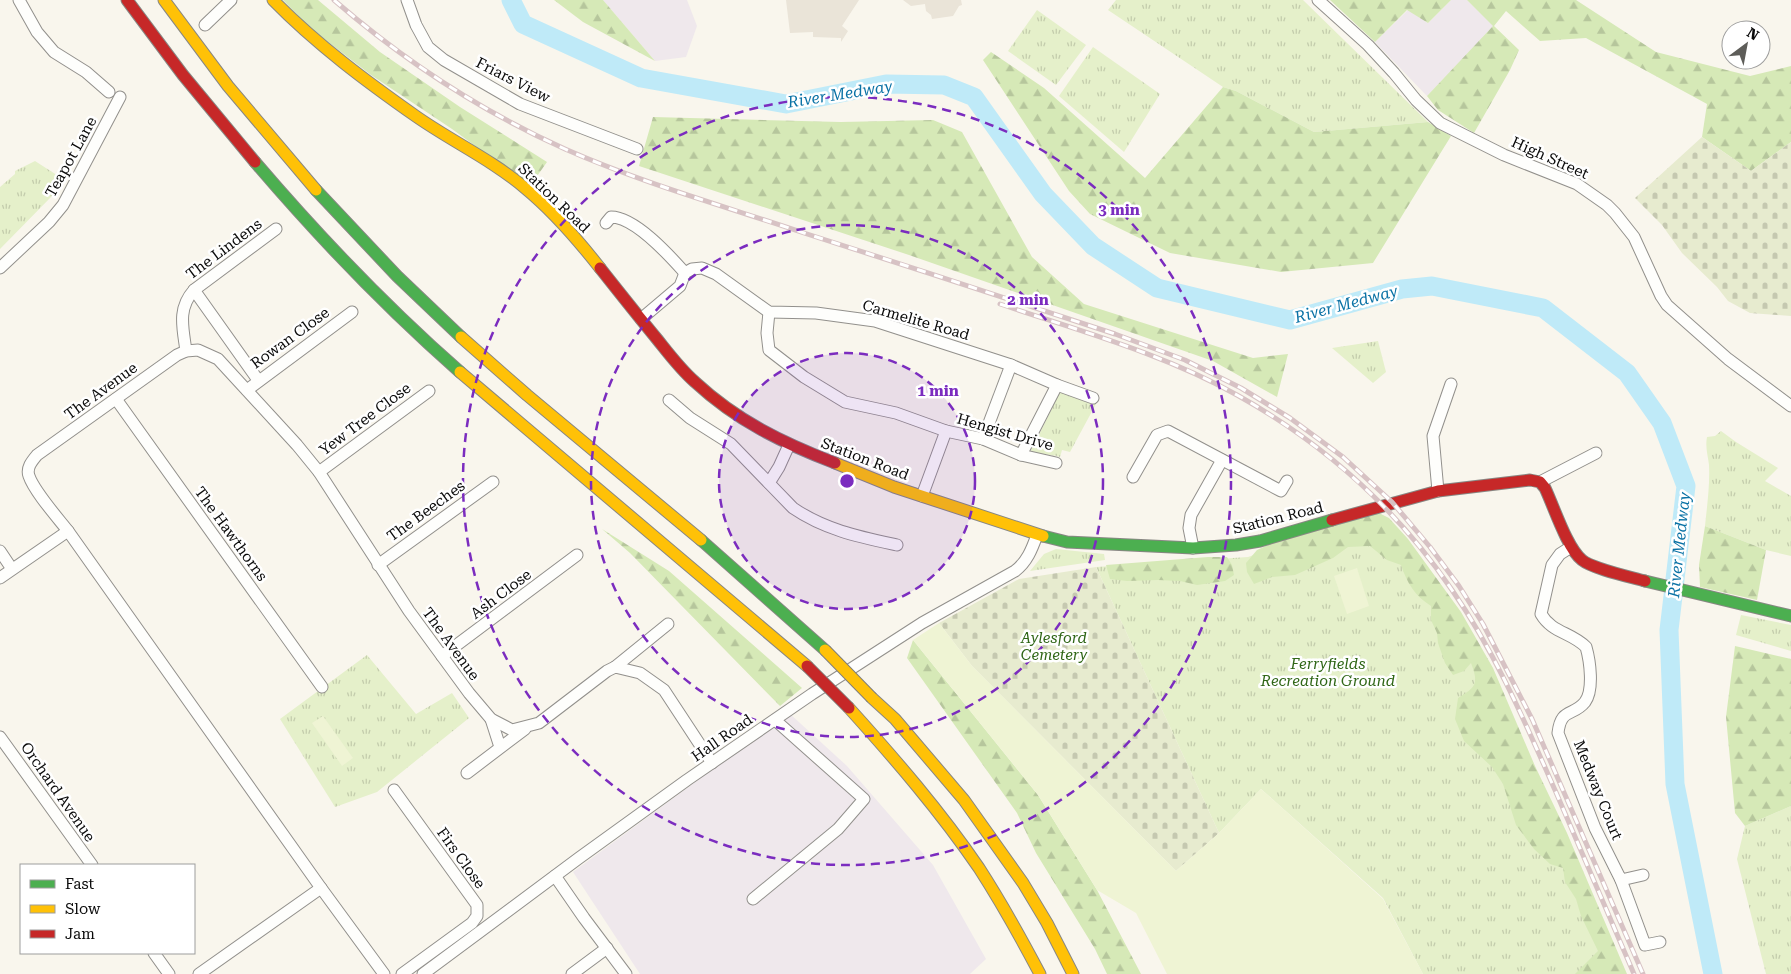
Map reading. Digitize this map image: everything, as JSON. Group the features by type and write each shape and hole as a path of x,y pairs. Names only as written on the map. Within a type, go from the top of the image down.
{"main road":[{"path":"127,0 170,58 237,142 297,212 368,287 464,376 807,666 849,708 927,798 969,854 1015,927 1040,974"},
{"path":"164,0 242,104 308,182 429,308 563,425 784,611 895,719 964,800 1023,884 1047,923 1074,974"},
{"name":"Station Road","path":"273,0 296,24 340,60 418,118 501,169 527,189 575,237 674,360 694,382 733,413 764,433 789,445 922,496 1037,535 1066,542 1193,548 1260,541 1392,502 1438,491 1526,480 1540,482"},
{"path":"1540,482 1549,496 1571,547 1583,561 1629,577 1791,616"}],"street":[{"name":"Teapot Lane","path":"0,268 49,222 63,205 115,95 86,72 54,52 37,32 19,0"},
{"path":"205,24 232,0"},
{"name":"Friars View","path":"407,0 416,25 428,47 444,60 520,104 637,149"},
{"name":"High Street","path":"1318,0 1368,45 1416,100 1440,123 1504,154 1577,184 1607,205 1616,213 1634,237 1667,305 1728,359 1791,406"},
{"path":"606,223 610,217 621,219 656,242 685,273"},
{"name":"The Lindens","path":"186,352 183,305 194,290 276,229"},
{"path":"641,319 680,286 685,273 692,269 702,268 716,274 769,312"},
{"path":"194,290 258,380"},
{"name":"Rowan Close","path":"247,390 352,312"},
{"name":"Carmelite Road","path":"769,312 816,313 875,322 1010,365 1092,398"},
{"name":"Hengist Drive","path":"769,312 766,332 769,350 804,377 845,402 896,413 946,430 983,439 1021,454 1056,463"},
{"name":"The Avenue","path":"384,974 68,531 36,489 28,476 30,462 37,455 177,355 198,350 218,360 297,445 318,472 378,565 442,656 491,719 512,730 539,723 600,676 615,667 668,624"},
{"path":"983,439 1010,365"},
{"path":"1438,491 1434,436 1451,384"},
{"path":"1021,454 1056,385"},
{"name":"Yew Tree Close","path":"318,472 429,391"},
{"name":"The Hawthorns","path":"116,399 322,687"},
{"path":"669,400 690,418 730,444 794,508 819,524 859,537 897,545"},
{"name":"Hengist Drive","path":"922,496 946,430"},
{"path":"1133,477 1157,435 1168,431 1281,491 1287,481"},
{"path":"768,483 779,467 789,445"},
{"name":"Station Road","path":"1540,482 1596,453"},
{"path":"1193,548 1189,528 1191,515 1222,460"},
{"name":"The Beeches","path":"378,565 492,482"},
{"path":"0,578 68,531"},
{"name":"Hall Road","path":"423,974 555,876 775,720 892,641 955,603 1015,571 1028,556 1037,535"},
{"name":"Medway Court","path":"1571,547 1560,554 1552,565 1541,614 1554,629 1571,636 1586,647 1590,661 1590,693 1585,702 1578,708 1564,715 1560,722 1558,733 1595,828 1621,880 1645,945 1660,942"},
{"path":"0,551 12,569"},
{"name":"Ash Close","path":"442,656 578,555"},
{"path":"615,667 640,673 664,690 712,763"},
{"path":"491,719 500,748"},
{"path":"753,899 838,829 864,799 775,720"},
{"path":"467,773 529,726"},
{"name":"Orchard Avenue","path":"0,737 91,864"},
{"name":"Firs Close","path":"394,790 477,905 477,916 472,923 402,974"},
{"path":"1621,880 1643,874"},
{"path":"555,876 626,974"},
{"path":"199,974 321,888"},
{"path":"572,974 607,948"},
{"path":"155,954 169,974"}],"shaded area":[{"path":"603,0 687,0 697,26 686,57 655,61"},
{"path":"786,0 859,0 842,26 848,31 841,42 841,38 813,37 813,32 790,33"},
{"path":"903,0 961,0 962,5 959,6 953,16 932,19 931,15 926,11 925,4 911,6"},
{"path":"1451,0 1467,0 1494,26 1427,96 1375,42 1408,10 1428,23"},
{"path":"789,713 847,766 933,865 986,959 970,974 640,974 573,872"}],"green space":[{"path":"283,0 318,0 380,52 460,107 547,162 530,186 452,129 371,75 310,28"},
{"path":"554,0 603,0 655,61 583,22"},
{"path":"1116,0 1303,0 1428,122 1314,132 1236,91 1223,87 1108,10"},
{"path":"1330,0 1451,0 1428,23 1407,10 1375,42"},
{"path":"1467,0 1576,0 1656,52 1750,76 1791,66 1791,142 1751,171 1702,137 1707,104 1586,38 1540,41 1506,11 1494,26 1519,50 1510,70 1474,133 1438,110 1427,96 1493,26"},
{"path":"1037,10 1086,45 1056,85 1008,51"},
{"path":"1093,47 1160,94 1124,152 1059,96"},
{"path":"991,52 1044,88 1145,178 1223,87 1236,91 1314,132 1428,122 1451,136 1373,263 1281,272 1170,253 1090,214 1069,191 983,60"},
{"path":"653,117 841,122 933,120 962,132 1032,257 1084,304 1253,358 1288,354 1277,397 1213,361 909,255 639,166"},
{"path":"1702,137 1751,171 1791,142 1791,316 1750,313 1728,301 1717,287 1682,253 1662,225 1635,198"},
{"path":"35,161 63,179 51,197 0,249 0,187 15,174 15,171"},
{"path":"1378,341 1386,372 1373,383 1332,348"},
{"path":"1067,392 1096,404 1070,452 1062,450 1060,457 1040,454 1029,449 1031,443 1036,441 1053,406 1052,402 1056,394"},
{"path":"1721,431 1778,468 1765,481 1791,496 1791,556 1766,550 1705,526 1709,481 1707,437 1715,436"},
{"path":"1375,511 1389,518 1408,539 1461,612 1493,668 1535,766 1567,833 1627,974 1575,974 1598,951 1581,916 1576,899 1565,882 1563,868 1550,864 1534,849 1516,825 1503,784 1492,767 1464,741 1455,719 1458,698 1469,691 1474,684 1475,676 1471,663 1464,671 1453,675 1445,663 1438,643 1437,633 1431,620 1431,606 1420,598 1412,588 1401,565 1387,560 1370,546 1348,547 1333,558 1295,575 1272,577 1254,584 1247,572 1246,563 1257,550 1275,542"},
{"name":"Ferryfields Recreation Ground","path":"1377,513 1473,644 1611,974 1423,974 1383,898 1261,789 1219,833 1096,567 1248,557"},
{"path":"1705,526 1766,550 1757,600 1700,587 1699,565"},
{"path":"602,529 669,571 802,688 780,706 630,553"},
{"path":"1056,549 1104,554 1105,560 1030,571 1044,554"},
{"path":"1227,557 1232,565 1234,575 1225,581 1197,585 1180,581 1127,581 1110,579 1106,565"},
{"name":"Aylesford Cemetery","path":"1096,567 1219,833 1176,871 972,666 939,623 1019,579"},
{"path":"1357,568 1369,606 1347,614 1334,576"},
{"path":"1741,615 1791,625 1791,651 1736,635"},
{"path":"939,623 972,666 1176,871 1219,833 1261,789 1383,899 1423,974 1167,974 1136,913 1097,890 1038,795 913,640"},
{"path":"913,640 1038,795 1097,890 1141,974 1107,974 1095,949 1036,853 1017,813 907,658"},
{"path":"1735,646 1791,659 1791,806 1745,826 1735,813 1726,717"},
{"path":"367,655 416,714 452,693 469,718 377,792 335,807 280,719"},
{"path":"323,716 353,758 342,766 312,723"},
{"path":"1791,806 1791,974 1766,974 1737,859 1745,826"}],"waterway":[{"name":"River Medway","path":"511,0 523,24 641,78 786,104 886,84 944,85 974,97 1043,194 1093,246 1157,288 1290,320 1402,289 1432,286 1543,308 1627,373 1662,423 1686,486 1669,630 1675,784 1713,974"}],"railway":[{"path":"334,0 387,43 444,83 503,118 565,149 683,194 1115,334 1185,360 1241,388 1290,418 1343,457 1392,502 1430,547 1459,586 1483,624 1532,719 1643,974"},
{"path":"1000,304 1151,355 1209,380 1269,414 1299,434 1328,456 1382,505 1407,532 1452,590 1496,663 1544,764 1634,974"}],"traffic: fast":[{"path":"255,162 354,271 460,372"},
{"path":"316,190 397,276 461,337"},
{"path":"1043,536 1067,542 1193,548 1260,541 1332,520"},
{"path":"701,540 825,650"},
{"path":"1645,581 1791,616"}],"traffic: slow":[{"path":"164,0 228,86 316,190"},
{"path":"273,0 324,47 379,90 417,117 486,160 525,188 565,226 600,268"},
{"path":"461,337 527,395 701,540"},
{"path":"460,372 807,666"},
{"path":"835,463 894,487 1043,536"},
{"path":"825,650 872,698"},
{"path":"872,698 895,719 964,800 1023,883 1047,923 1073,974"},
{"path":"849,708 949,826 995,894 1040,974"}],"traffic: jam":[{"path":"127,0 183,75 255,162"},
{"path":"600,268 675,362 711,396 761,430 835,463"},
{"path":"1332,520 1438,491 1530,480 1540,482 1545,488 1566,537 1582,560 1603,570 1645,581"},
{"path":"807,666 849,708"}]}
